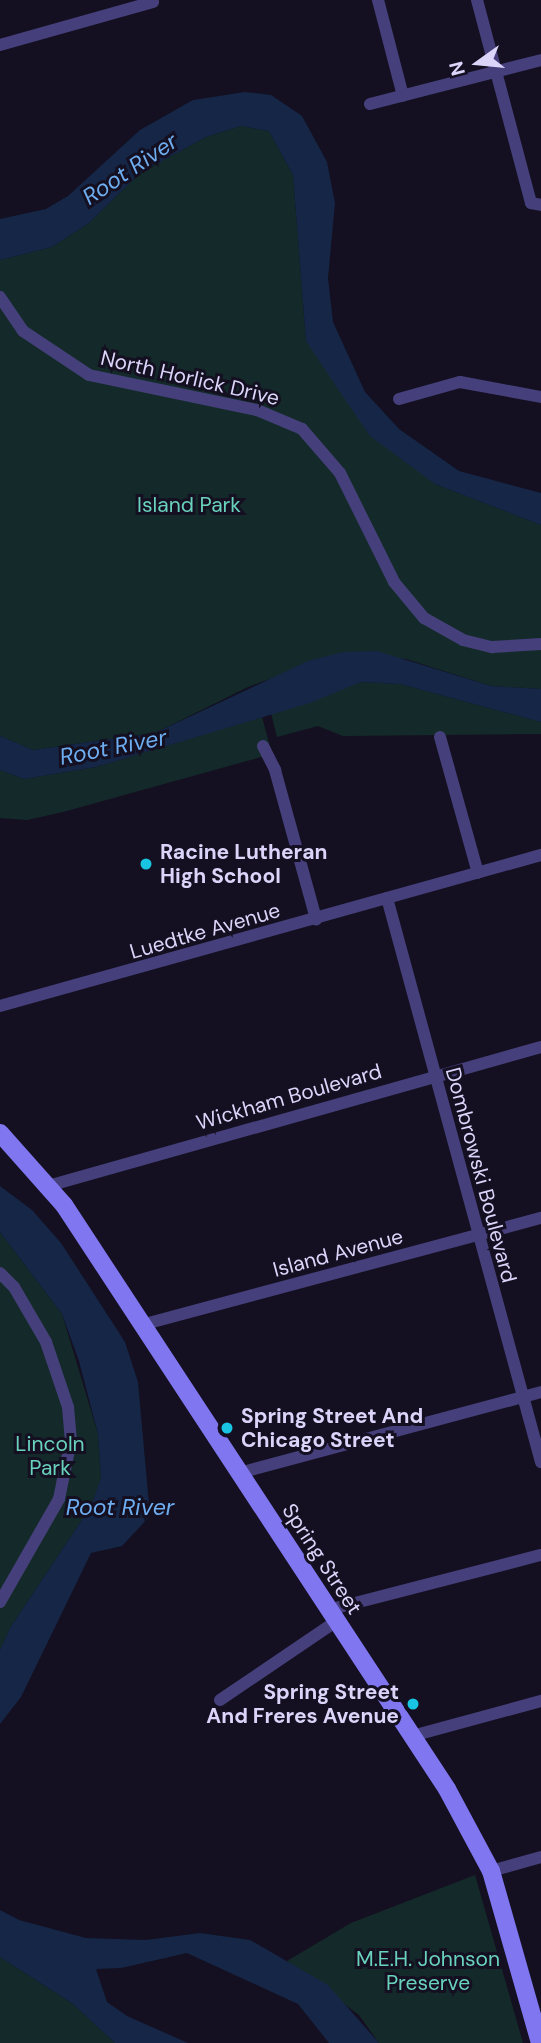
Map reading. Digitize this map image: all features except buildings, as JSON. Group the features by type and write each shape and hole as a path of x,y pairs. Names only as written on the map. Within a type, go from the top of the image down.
{"main road":[{"name":"Spring Street","path":"0,1133 48,1186 145,1324 331,1616 412,1736 491,1871 540,2043"}],"street":[{"path":"378,0 403,96"},
{"path":"477,0 536,204"},
{"path":"0,45 153,2"},
{"path":"370,104 541,60"},
{"name":"North Horlick Drive","path":"0,297 23,331 89,375 257,410 302,429 340,473 394,582 424,618 463,640 492,647 541,645"},
{"path":"399,399 460,382 541,397"},
{"path":"440,737 478,873"},
{"path":"263,746 275,770 316,919"},
{"name":"Luedtke Avenue","path":"0,1006 541,855"},
{"name":"Dombrowski Boulevard","path":"387,898 477,1236 541,1462"},
{"name":"Wickham Boulevard","path":"48,1186 541,1047"},
{"name":"Island Avenue","path":"145,1324 541,1219"},
{"path":"0,1273 14,1287 46,1342 68,1408 71,1440 59,1499 0,1602"},
{"path":"239,1472 541,1392"},
{"path":"220,1700 331,1616 541,1555"},
{"path":"412,1736 541,1701"},
{"path":"491,1871 541,1857"}],"green space":[{"name":"Island Park","path":"241,126 269,131 293,175 306,341 435,484 541,525 541,689 491,686 406,659 343,652 248,687 155,733 33,750 0,736 0,260 52,247 89,223 140,173 206,137"},
{"path":"361,682 400,684 541,722 541,734 343,736 318,726 277,737 271,713"},
{"path":"262,717 272,754 63,812 27,820 0,818 0,770 24,779 96,767"},
{"name":"Lincoln Park","path":"0,1232 62,1314 98,1434 101,1479 91,1506 10,1628 0,1650"},
{"name":"M.E.H. Johnson Preserve","path":"475,1875 523,2043 379,2043 359,2015 287,1961 351,1923"},
{"path":"0,1957 73,2004 115,2043 0,2043"}],"water":[{"name":"Root River","path":"245,92 271,95 302,116 327,162 335,203 328,278 333,322 365,392 399,429 459,471 541,493 541,525 435,484 370,436 306,341 293,175 269,131 241,126 206,137 140,173 89,223 52,247 0,260 0,219 46,209 68,196 140,130 193,100"},
{"name":"Root River","path":"377,651 491,686 541,689 541,722 400,684 361,682 310,703 96,767 24,779 0,770 0,736 33,750 155,733 308,661 343,652"},
{"name":"Root River","path":"0,1186 32,1210 61,1243 125,1342 138,1382 150,1516 122,1546 91,1553 21,1697 0,1724 0,1650 10,1628 91,1506 101,1478 98,1434 79,1361 62,1314 0,1232"},
{"path":"0,1910 19,1920 86,1938 146,1940 200,1933 250,1940 328,1985 379,2043 329,2043 298,2004 187,1953 121,1968 96,1969 107,2002 127,2016 188,2043 115,2043 73,2004 0,1957"}],"place":[{"name":"Racine Lutheran High School","path":"146,864"},
{"name":"Spring Street And Chicago Street","path":"227,1428"},
{"name":"Spring Street And Freres Avenue","path":"413,1704"}]}
